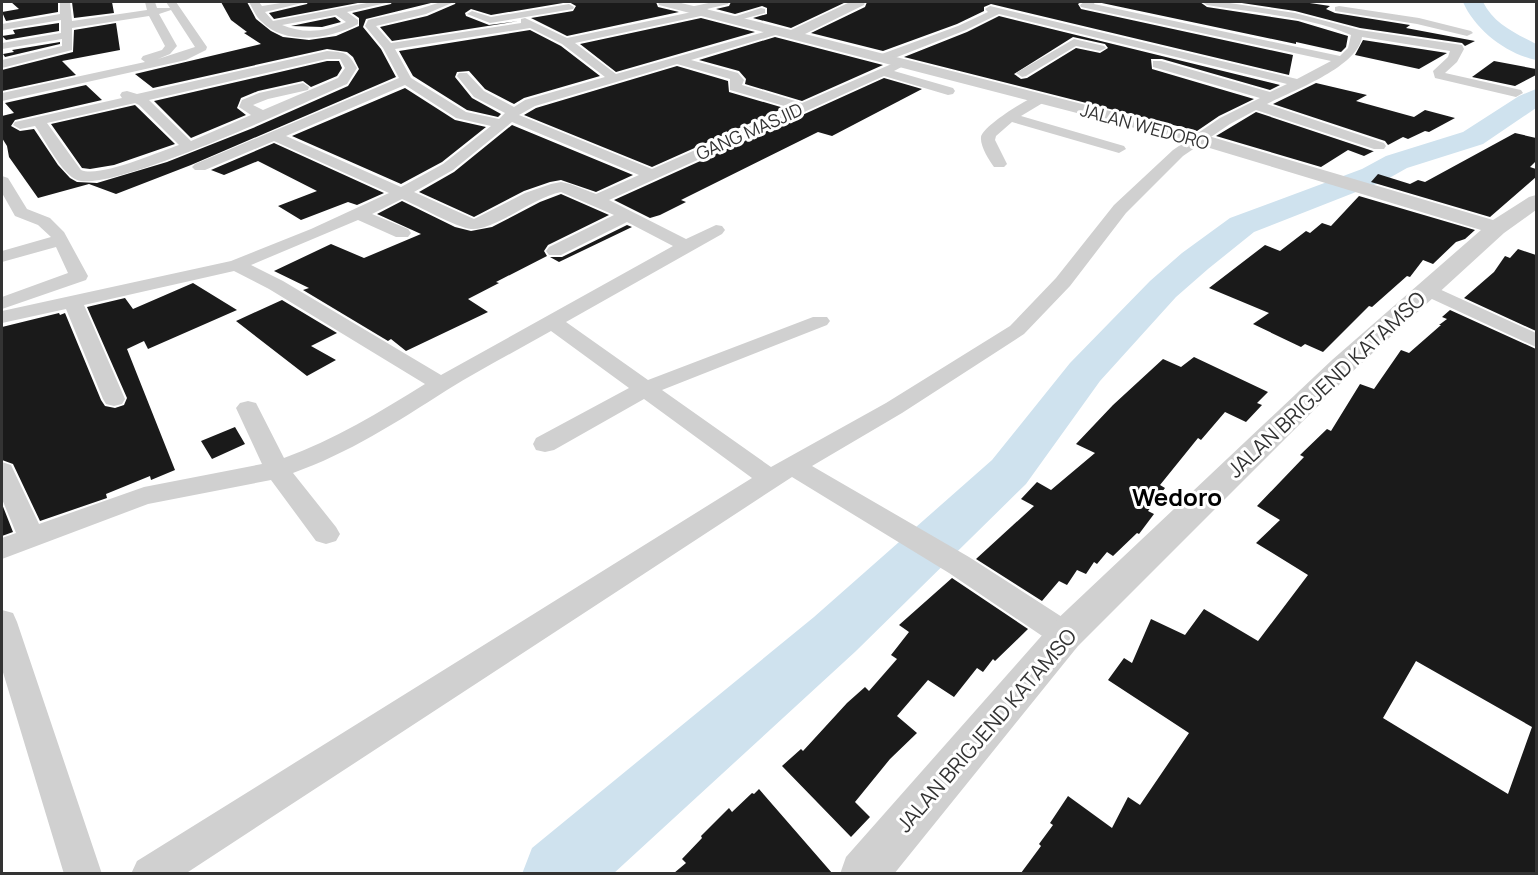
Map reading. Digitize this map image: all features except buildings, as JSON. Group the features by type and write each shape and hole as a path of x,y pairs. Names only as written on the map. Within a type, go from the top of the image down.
{"street":[{"path":"2,64 66,50 68,48 65,2"},
{"path":"256,6 301,2"},
{"path":"271,24 342,13 390,2"},
{"path":"450,2 414,19 369,24 388,47 406,80 461,115 509,117"},
{"name":"JALAN WEDORO","path":"664,2 700,11 730,25 749,24 785,33 883,65 903,63 1199,139 1496,228"},
{"path":"566,42 700,11 724,2"},
{"path":"2,317 236,265 358,214 403,192 448,167 509,117 539,100 785,33 859,2"},
{"path":"1090,2 1084,5 1342,60"},
{"path":"1216,2 1295,16 1353,37 1458,48 1453,59 1439,71 1440,75 1516,93"},
{"path":"2,46 67,24 173,6 201,47 200,50 182,57 122,71 2,92"},
{"path":"256,6 271,24 307,35 318,34 354,22 342,13"},
{"path":"1295,16 1305,6"},
{"path":"472,14 490,20 574,7"},
{"path":"2,97 103,73 159,56 170,49 165,30 151,8"},
{"path":"1339,9 1372,15 1382,14 1467,33"},
{"path":"730,25 761,10"},
{"name":"GANG MASJID","path":"596,200 801,107 994,10 1299,83"},
{"path":"150,873 770,479 1017,330 1063,282 1120,209 1178,153 1225,121 1342,60 1352,52 1353,37 1372,15"},
{"path":"388,47 528,23 566,42 615,79"},
{"path":"2,27 67,24"},
{"path":"1022,74 1075,42 1123,54"},
{"path":"1403,56 1414,42"},
{"path":"20,125 333,54 344,56 351,68 343,81 189,147 118,171 84,177 75,173 39,121"},
{"path":"1141,60 1272,97"},
{"path":"680,61 734,76 738,80 735,87 801,107"},
{"path":"883,65 948,91"},
{"path":"1298,68 1318,73"},
{"path":"122,71 141,98 189,147"},
{"path":"103,73 141,98"},
{"path":"463,76 479,93 509,117 651,174"},
{"path":"200,167 406,80"},
{"path":"263,116 246,107 247,103 285,91 343,81"},
{"path":"999,164 988,137 992,130 1041,98"},
{"path":"1255,105 1379,146"},
{"path":"1010,117 1119,149"},
{"path":"272,135 476,224 556,188 568,188 686,246"},
{"path":"2,184 21,212 39,216 52,226 79,276 2,303"},
{"name":"JALAN BRIGJEND KATAMSO","path":"864,873 1065,635 1317,388 1496,228 1535,203"},
{"path":"2,220 27,213"},
{"path":"358,214 402,233"},
{"path":"555,251 625,216"},
{"path":"2,549 31,536 144,496 277,470 346,442 441,384 716,230"},
{"path":"2,257 61,240"},
{"path":"236,265 286,291 441,384"},
{"path":"1426,289 1536,341"},
{"path":"73,301 114,399"},
{"path":"545,444 643,390 820,321"},
{"path":"552,322 643,390 770,479"},
{"path":"248,408 277,470 326,534"},
{"path":"794,466 959,565 1065,635"},
{"path":"2,471 31,536"},
{"path":"2,622 83,873"}],"waterway":[{"path":"1473,2 1483,20 1491,27 1536,53"},
{"path":"558,874 835,634 1009,472 1085,372 1163,289 1195,261 1242,225 1373,175 1397,162 1473,138 1536,97"}],"district":[{"name":"Wedoro","path":"1177,496"}]}
